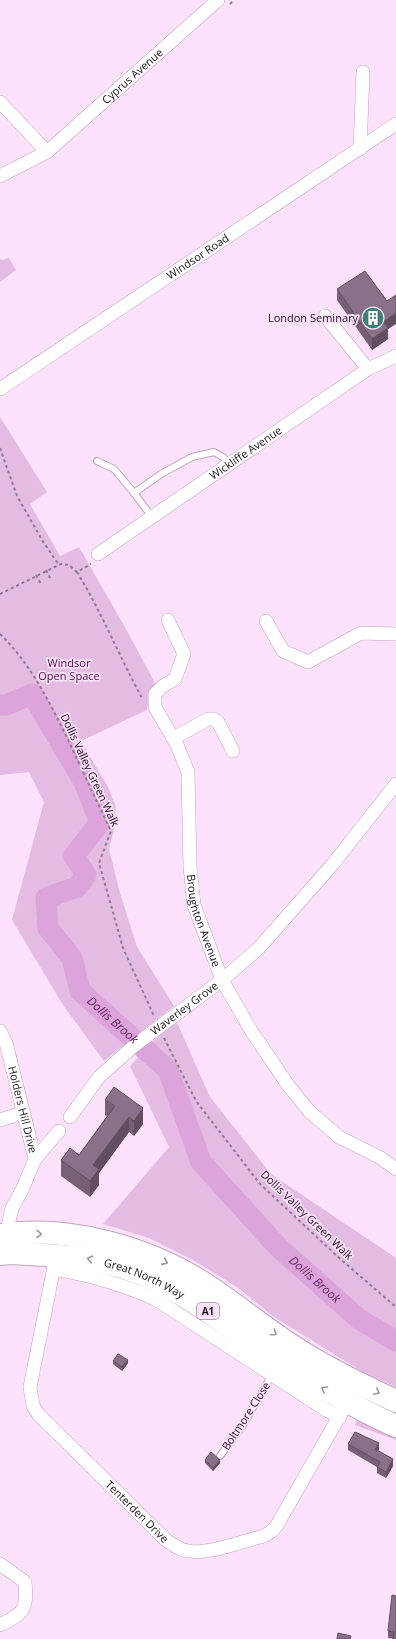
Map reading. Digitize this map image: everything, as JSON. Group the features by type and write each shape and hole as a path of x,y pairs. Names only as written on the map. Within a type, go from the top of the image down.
{"highway":[{"name":"Great North Way","path":"4,1235 41,1233 93,1239 122,1246 158,1259 206,1285 294,1348 363,1386 396,1401"},
{"name":"Great North Way","path":"0,1254 11,1253 54,1262 80,1257 107,1263 151,1278 173,1289 268,1353 343,1410 396,1426"}],"street":[{"name":"Cyprus Avenue","path":"0,176 47,152 218,0"},
{"path":"360,149 363,72"},
{"path":"0,102 47,152"},
{"name":"Windsor Road","path":"0,389 396,124"},
{"path":"325,316 368,369"},
{"name":"Wickliffe Avenue","path":"98,554 368,369 396,356"},
{"name":"Broughton Avenue","path":"168,620 184,654 175,679 162,686 155,694 155,707 174,738 188,772 190,866 194,905 222,980 252,1032 288,1085 309,1111 339,1137 381,1158 396,1169"},
{"path":"266,621 283,651 308,662 361,633 396,634"},
{"path":"174,738 208,719 214,719 218,722 233,751"},
{"name":"Waverley Grove","path":"70,1117 99,1078 135,1045 222,980 263,944 332,865 396,784"},
{"name":"Holders Hill Drive","path":"0,1030 35,1159 22,1190 12,1208 4,1235"},
{"path":"0,1120 22,1112"},
{"name":"Waverley Grove","path":"35,1159 59,1131"},
{"name":"Great North Way","path":"54,1262 84,1274 131,1288 157,1300 326,1410 343,1410"},
{"name":"Tenterden Drive","path":"54,1262 30,1387 33,1406 44,1420 166,1540 175,1546 186,1551 208,1551 264,1536 272,1531 277,1525 343,1410"},
{"path":"0,1564 24,1582 26,1598 22,1611 16,1617 0,1625"}],"lane":[{"path":"134,493 161,474 192,457 214,452 223,457 229,464"},
{"path":"97,461 114,469 152,517"},
{"name":"Waverley Grove","path":"59,1131 70,1117"},
{"name":"Boltmore Close","path":"220,1456 243,1425 272,1375"}],"path":[{"path":"0,448 17,496 42,540 59,565"},
{"path":"77,572 97,561 98,554"},
{"path":"0,594 46,570 61,564 70,565 77,572 95,602 121,659 146,708 158,710"},
{"path":"46,570 51,580"},
{"path":"36,575 41,584"},
{"name":"Dollis Valley Green Walk","path":"0,634 8,641 31,671 53,710 111,831 99,863 123,948 156,1030 168,1047 196,1101 260,1184 338,1257 396,1307"}],"green space":[{"path":"9,258 16,270 0,282 0,259 3,260"},
{"name":"Windsor Open Space","path":"0,417 47,492 30,504 60,556 79,547 156,685 149,696 147,710 81,741 108,787 116,807 115,826 109,849 120,893 137,947 174,1006 104,1061 63,1005 12,920 44,802 29,772 0,775"},
{"path":"175,1018 210,1097 271,1174 396,1258 396,1387 363,1372 274,1317 237,1287 193,1260 149,1238 103,1224 169,1147 130,1066"},
{"path":"358,1418 396,1435 396,1440 355,1425"}],"building":[{"name":"London Seminary","path":"365,271 387,301 396,295 396,313 383,322 388,328 372,339 337,289"},
{"path":"114,1087 143,1108 134,1121 129,1117 93,1165 99,1169 90,1181 61,1160 70,1148 79,1155 115,1106 105,1100"},
{"path":"118,1354 128,1360 122,1367 113,1361"},
{"path":"355,1432 379,1443 375,1449 393,1459 386,1472 377,1467 380,1462 348,1444"},
{"path":"211,1452 220,1460 213,1468 205,1460"},
{"path":"392,1595 396,1596 396,1639 393,1639 394,1632 388,1631"},
{"path":"338,1633 351,1636 350,1639 337,1639"}],"waterway":[{"name":"Dollis Brook","path":"0,705 6,705 32,694 84,782 100,822 74,856 86,875 77,887 46,898 48,928 72,958 80,991 168,1070 201,1162 278,1247 359,1319 396,1341"}],"place":[{"name":"London Seminary","path":"373,318"}]}
